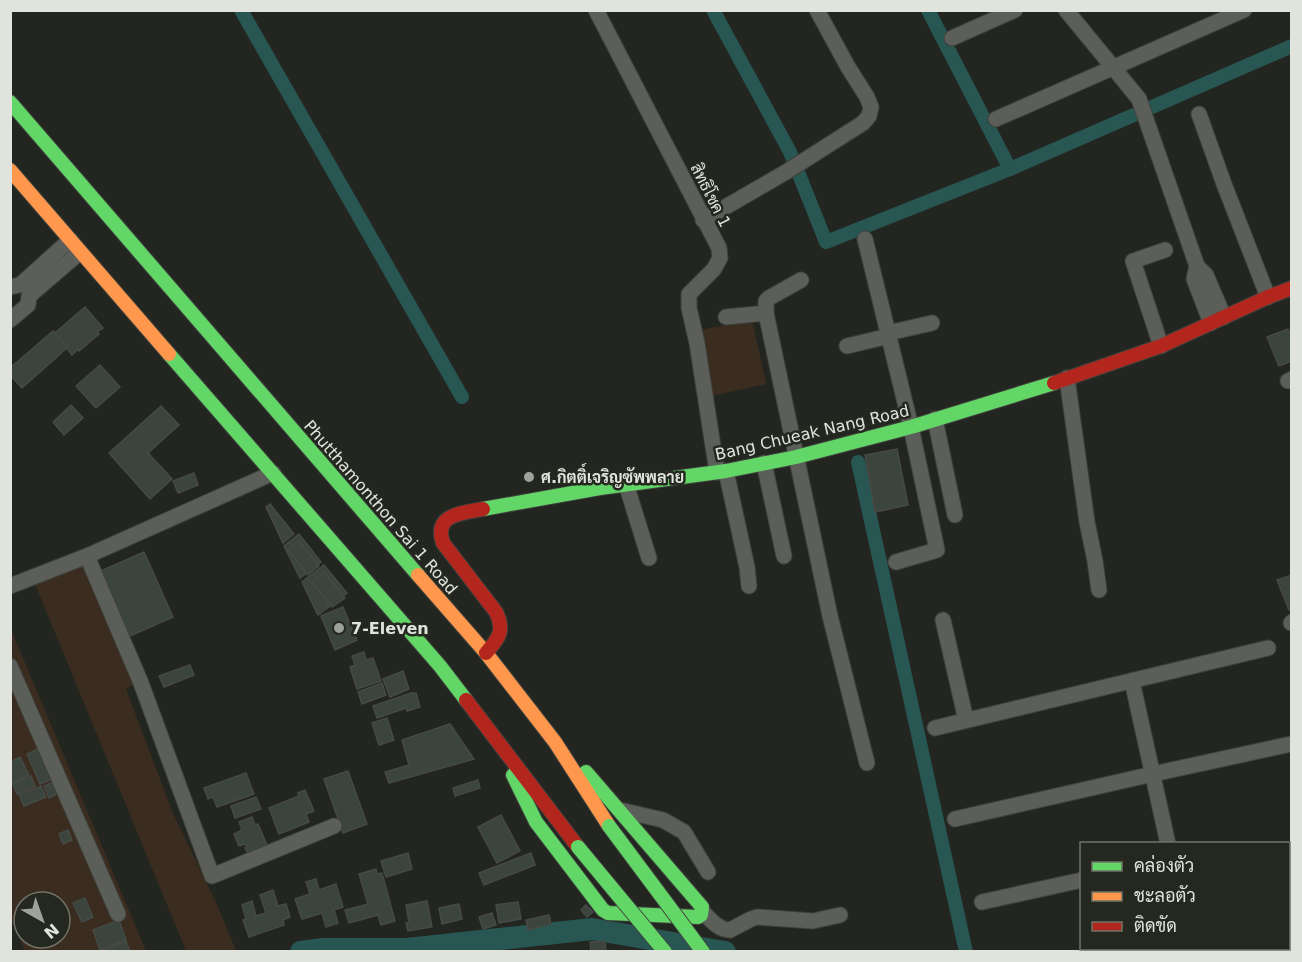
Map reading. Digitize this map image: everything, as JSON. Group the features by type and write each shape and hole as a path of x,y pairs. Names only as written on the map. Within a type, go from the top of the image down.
{"main road":[{"name":"Phutthamonthon Sai 1 Road","path":"10,102 142,253 326,471 486,653 555,742 609,826 708,947"},
{"path":"10,170 440,666 578,847 664,951"},
{"name":"Bang Chueak Nang Road","path":"486,653 502,629 496,612 443,543 440,534 441,526 445,520 456,514 600,488 721,472 796,457 911,427 1161,346 1292,288"},
{"path":"498,741 518,788 536,822 600,907 608,913 695,918 701,915 702,907 594,780 555,742"}],"street":[{"name":"สิทธิโชค 1","path":"596,10 719,248 720,258 714,269 690,294 689,308 721,472"},
{"path":"703,219 786,172 863,123 869,116 871,107 867,97 817,10"},
{"path":"952,38 1015,10"},
{"path":"1066,10 1139,99 1197,266 1206,274 1218,320"},
{"path":"996,119 1244,10"},
{"path":"1199,114 1268,297"},
{"path":"865,239 911,427 937,550 897,562"},
{"path":"10,287 20,285 70,240"},
{"path":"1161,346 1133,261 1165,250"},
{"path":"10,320 27,305 30,296 80,252"},
{"path":"801,280 770,298 766,302 766,313 830,616 867,764"},
{"path":"726,317 766,313"},
{"path":"847,346 932,323"},
{"path":"1067,378 1099,590"},
{"path":"935,419 955,515"},
{"path":"764,463 784,556"},
{"path":"721,472 747,567 749,586"},
{"path":"10,586 87,556 273,473"},
{"path":"626,484 649,558"},
{"path":"87,556 141,682 212,876 334,826"},
{"path":"943,620 966,720"},
{"path":"935,728 1268,648"},
{"path":"10,666 118,914"},
{"path":"1132,681 1168,842"},
{"path":"955,819 1291,744"},
{"path":"620,810 663,820 684,832 708,872"},
{"path":"982,902 1080,880"},
{"path":"702,911 718,927 726,931 757,917 813,921 840,915"}],"shaded area":[{"path":"752,319 766,384 706,397 692,332"},
{"path":"82,564 135,684 126,689 172,811 219,909 236,951 186,951 35,584"},
{"path":"10,627 146,951 25,951 72,950 72,890 12,890 12,921"}],"building":[{"path":"85,307 103,328 97,332 99,334 72,355 65,346 31,376 20,363"},
{"path":"1288,329 1292,337 1292,361 1279,366 1267,337"},
{"path":"53,331 68,347 22,388 10,375 10,368"},
{"path":"100,365 120,387 96,408 76,386"},
{"path":"71,405 83,418 64,435 53,422"},
{"path":"161,406 179,425 148,453 172,479 150,499 109,453"},
{"path":"897,449 908,505 875,512 865,455"},
{"path":"194,473 198,485 178,493 173,481"},
{"path":"270,504 294,534 283,543 266,507"},
{"path":"299,534 321,562 300,578 284,546"},
{"path":"299,541 319,566 308,575 288,550"},
{"path":"144,552 173,617 130,636 101,571"},
{"path":"324,565 347,593 318,615 302,582"},
{"path":"324,572 345,598 332,607 312,582"},
{"path":"1292,575 1292,609 1289,610 1277,580"},
{"name":"7-Eleven","path":"343,607 357,640 335,650 321,616"},
{"path":"364,652 366,660 373,658 381,681 357,689 350,667 355,665 352,656"},
{"path":"190,665 194,675 164,687 159,676"},
{"path":"403,671 409,689 390,697 383,679"},
{"path":"382,683 386,695 362,704 358,692"},
{"path":"416,693 420,707 407,711 406,708 377,718 373,706"},
{"path":"387,718 394,740 379,745 372,723"},
{"path":"450,724 474,759 389,783 385,772 409,765 402,740"},
{"path":"40,748 53,779 40,784 27,754"},
{"path":"20,757 29,775 13,783 10,777 10,762"},
{"path":"348,771 367,824 343,833 324,779"},
{"path":"246,773 254,794 217,807 213,797 208,799 204,788"},
{"path":"31,776 35,786 17,794 13,784"},
{"path":"478,780 480,788 455,796 453,788"},
{"path":"54,782 59,793 49,798 44,786"},
{"path":"41,786 46,797 24,806 19,795"},
{"path":"305,790 314,811 306,814 309,822 279,834 269,808 299,796 298,793"},
{"path":"256,797 261,809 235,818 231,806"},
{"path":"501,815 520,851 497,863 478,827"},
{"path":"252,817 255,825 258,824 267,845 252,854 247,852 246,844 239,846 234,834 242,830 239,822"},
{"path":"68,830 72,840 63,844 59,834"},
{"path":"408,853 412,869 386,877 381,861"},
{"path":"531,853 535,865 484,885 479,873"},
{"path":"376,869 377,874 382,873 395,921 381,925 378,915 349,923 345,910 368,904 359,874"},
{"path":"316,879 319,890 336,884 343,907 334,910 338,923 326,927 322,913 302,919 295,899 310,894 306,882"},
{"path":"273,890 278,906 286,904 290,917 283,920 284,925 249,937 243,920 246,919 242,905 252,901 256,916 266,913 260,895"},
{"path":"85,898 93,917 82,922 73,903"},
{"path":"427,901 432,927 408,931 406,905"},
{"path":"518,902 521,919 499,923 496,905"},
{"path":"459,904 462,919 442,924 439,908"},
{"path":"586,905 593,912 587,917 581,910"},
{"path":"492,913 496,925 483,929 479,917"},
{"path":"549,915 551,924 528,930 526,920"},
{"path":"119,920 126,940 100,950 93,930"},
{"path":"126,941 130,952 100,952"},
{"path":"605,941 606,952 591,952 590,942"}],"waterway":[{"path":"241,10 462,397"},
{"path":"713,10 790,152 826,242 1010,169 1292,46"},
{"path":"928,10 1010,169"},
{"path":"858,462 966,952"},
{"path":"301,952 323,949 407,949 592,929 725,952"}],"traffic: fast":[{"path":"10,102 418,575"},
{"path":"169,354 440,666 466,700"},
{"path":"483,509 600,488 726,471 796,457 911,427 1054,383"},
{"path":"513,775 536,822 603,910 608,913 698,917 701,915 702,907 586,772"},
{"path":"609,826 703,952"},
{"path":"578,847 665,952"}],"traffic: slow":[{"path":"10,170 169,354"},
{"path":"418,575 486,653 555,742 609,826"}],"traffic: jam":[{"path":"1054,383 1161,346 1292,288"},
{"path":"483,509 451,517 442,526 441,533 443,543 499,619 499,634 486,653"},
{"path":"466,700 578,847"}],"place":[{"name":"ศ.กิตติ์เจริญซัพพลาย","path":"529,477"},
{"name":"7-Eleven","path":"339,628"}]}
